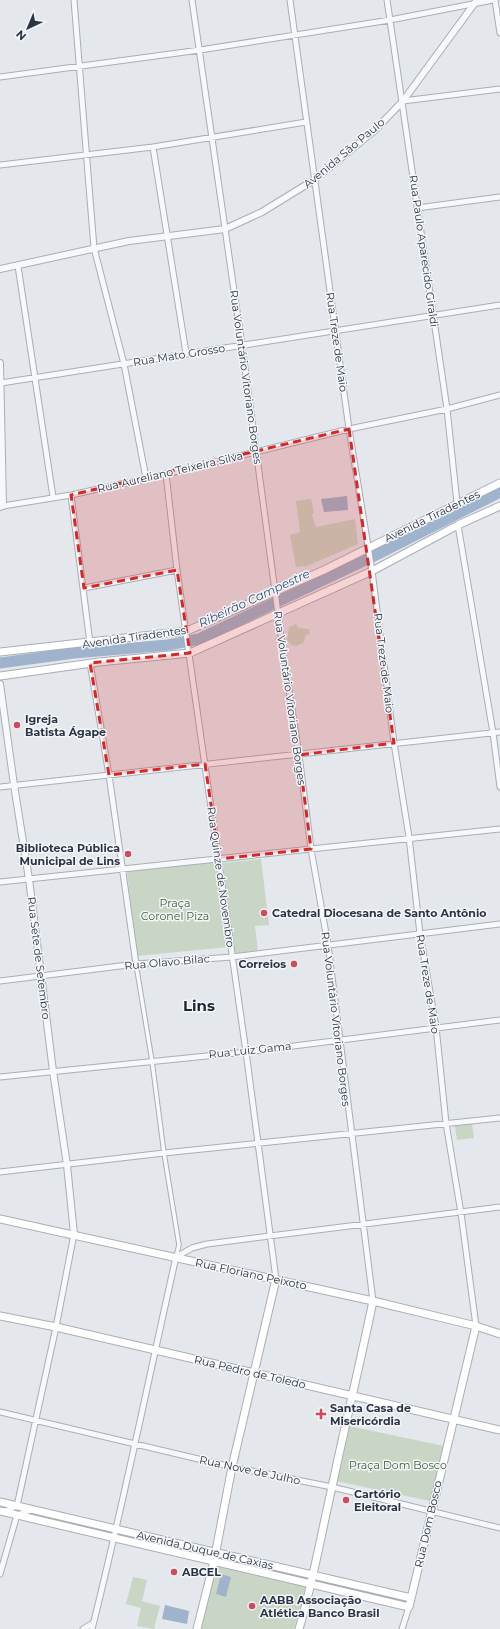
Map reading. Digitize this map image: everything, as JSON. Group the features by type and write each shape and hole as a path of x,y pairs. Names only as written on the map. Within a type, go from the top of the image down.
{"main road":[{"name":"Avenida Tiradentes","path":"0,652 187,634 368,550 457,503 500,483"},
{"name":"Avenida Tiradentes","path":"0,676 189,650 372,569 458,525 500,506"},
{"name":"Rua Floriano Peixoto","path":"0,1219 74,1234 210,1266 373,1301 476,1326 500,1334"},
{"path":"197,1629 214,1561 232,1467 276,1279"},
{"path":"299,1629 312,1584 332,1487 354,1396 373,1301"},
{"name":"Rua Pedro de Toledo","path":"0,1316 56,1327 500,1430"},
{"name":"Rua Dom Bosco","path":"409,1607 430,1511 476,1326"},
{"name":"Avenida Duque de Caxias","path":"0,1502 411,1598"},
{"name":"Avenida Duque de Caxias","path":"2,1511 409,1607"}],"street":[{"path":"74,0 85,155 94,248 124,364 146,478"},
{"name":"Rua Voluntário Vitoriano Borges","path":"192,0 242,346 276,593 277,610 299,755 311,849 328,945 341,1040 351,1133 365,1226 373,1301"},
{"name":"Rua Treze de Maio","path":"290,0 349,429 372,569 394,743 410,837 420,934 436,1027 446,1123 461,1213 476,1326"},
{"name":"Rua Paulo Aparecido Giraldi","path":"387,0 447,409 457,503"},
{"path":"0,77 200,50 390,20 475,2 494,0 500,33"},
{"name":"Avenida São Paulo","path":"0,269 129,241 225,229 262,212 314,180 375,130 403,101 475,2"},
{"path":"403,101 500,88"},
{"path":"0,165 153,147 306,122"},
{"path":"153,147 166,236 186,353"},
{"path":"417,208 500,197"},
{"path":"18,266 53,498"},
{"name":"Rua Mato Grosso","path":"1,383 500,305"},
{"path":"0,363 1,506"},
{"name":"Rua Aureliano Teixeira Silva","path":"1,506 53,498 166,474 349,429 447,409 500,395"},
{"name":"Rua Quinze de Novembro","path":"166,474 177,570 206,764 259,1143 269,1237 276,1279"},
{"path":"71,494 90,643"},
{"path":"458,525 493,733 500,787"},
{"path":"84,588 177,570"},
{"path":"90,663 124,870 136,964 179,1245 134,1444 115,1538 92,1629"},
{"name":"Rua Sete de Setembro","path":"0,684 14,785 30,879 53,1072 67,1165 74,1234"},
{"path":"0,787 500,732"},
{"path":"0,882 124,870 410,837 500,829"},
{"name":"Rua Olavo Bilac","path":"0,981 136,964 232,957 500,924"},
{"name":"Rua Luiz Gama","path":"0,1077 246,1052 500,1020"},
{"path":"0,1172 164,1152 500,1118"},
{"path":"176,1257 192,1248 207,1244 365,1226 500,1207"},
{"path":"2,1511 11,1510 17,1506 56,1327 74,1234"},
{"name":"Rua Nove de Julho","path":"0,1412 232,1467 332,1487 500,1528"},
{"path":"0,1574 17,1515 32,1510"},
{"name":"Rua Dom Bosco","path":"402,1629 409,1607"},
{"path":"83,1629 93,1623"}],"highlighted area":[{"path":"349,429 394,743 299,755 311,849 219,859 205,764 109,775 90,663 190,653 177,570 84,588 71,495"}],"green space":[{"path":"311,499 314,513 312,514 316,527 355,519 358,544 307,566 296,567 290,535 300,532 296,501"},
{"path":"296,624 298,628 309,629 310,634 306,635 303,643 296,646 291,645 287,640 289,627"},
{"path":"261,859 269,925 255,926 258,951 232,954 223,863"},
{"name":"Praça Coronel Piza","path":"217,861 228,947 137,956 127,872"},
{"path":"472,1124 474,1138 457,1140 455,1126"},
{"name":"Praça Dom Bosco","path":"349,1426 444,1446 430,1501 336,1481"},
{"name":"AABB Associação Atlética Banco Brasil","path":"215,1562 306,1584 294,1629 199,1629"},
{"path":"133,1577 147,1580 142,1601 160,1606 154,1629 137,1626 141,1608 126,1604"}],"water":[{"path":"347,496 348,510 324,512 321,499"},
{"path":"221,1574 231,1577 226,1597 216,1594"},
{"path":"165,1605 189,1611 187,1624 162,1619"}],"waterway":[{"name":"Ribeirão Campestre","path":"0,663 74,653 168,645 199,639 378,554 500,492"}],"place":[{"name":"Igreja Batista Ágape","path":"17,725"},
{"name":"Biblioteca Pública Municipal de Lins","path":"128,854"},
{"name":"Catedral Diocesana de Santo Antônio","path":"264,913"},
{"name":"Correios","path":"294,964"},
{"name":"Santa Casa de Misericórdia","path":"321,1414"},
{"name":"Cartório Eleitoral","path":"346,1500"},
{"name":"ABCEL","path":"174,1572"},
{"name":"AABB Associação Atlética Banco Brasil","path":"252,1606"}],"district":[{"name":"Lins","path":"199,1005"}]}
